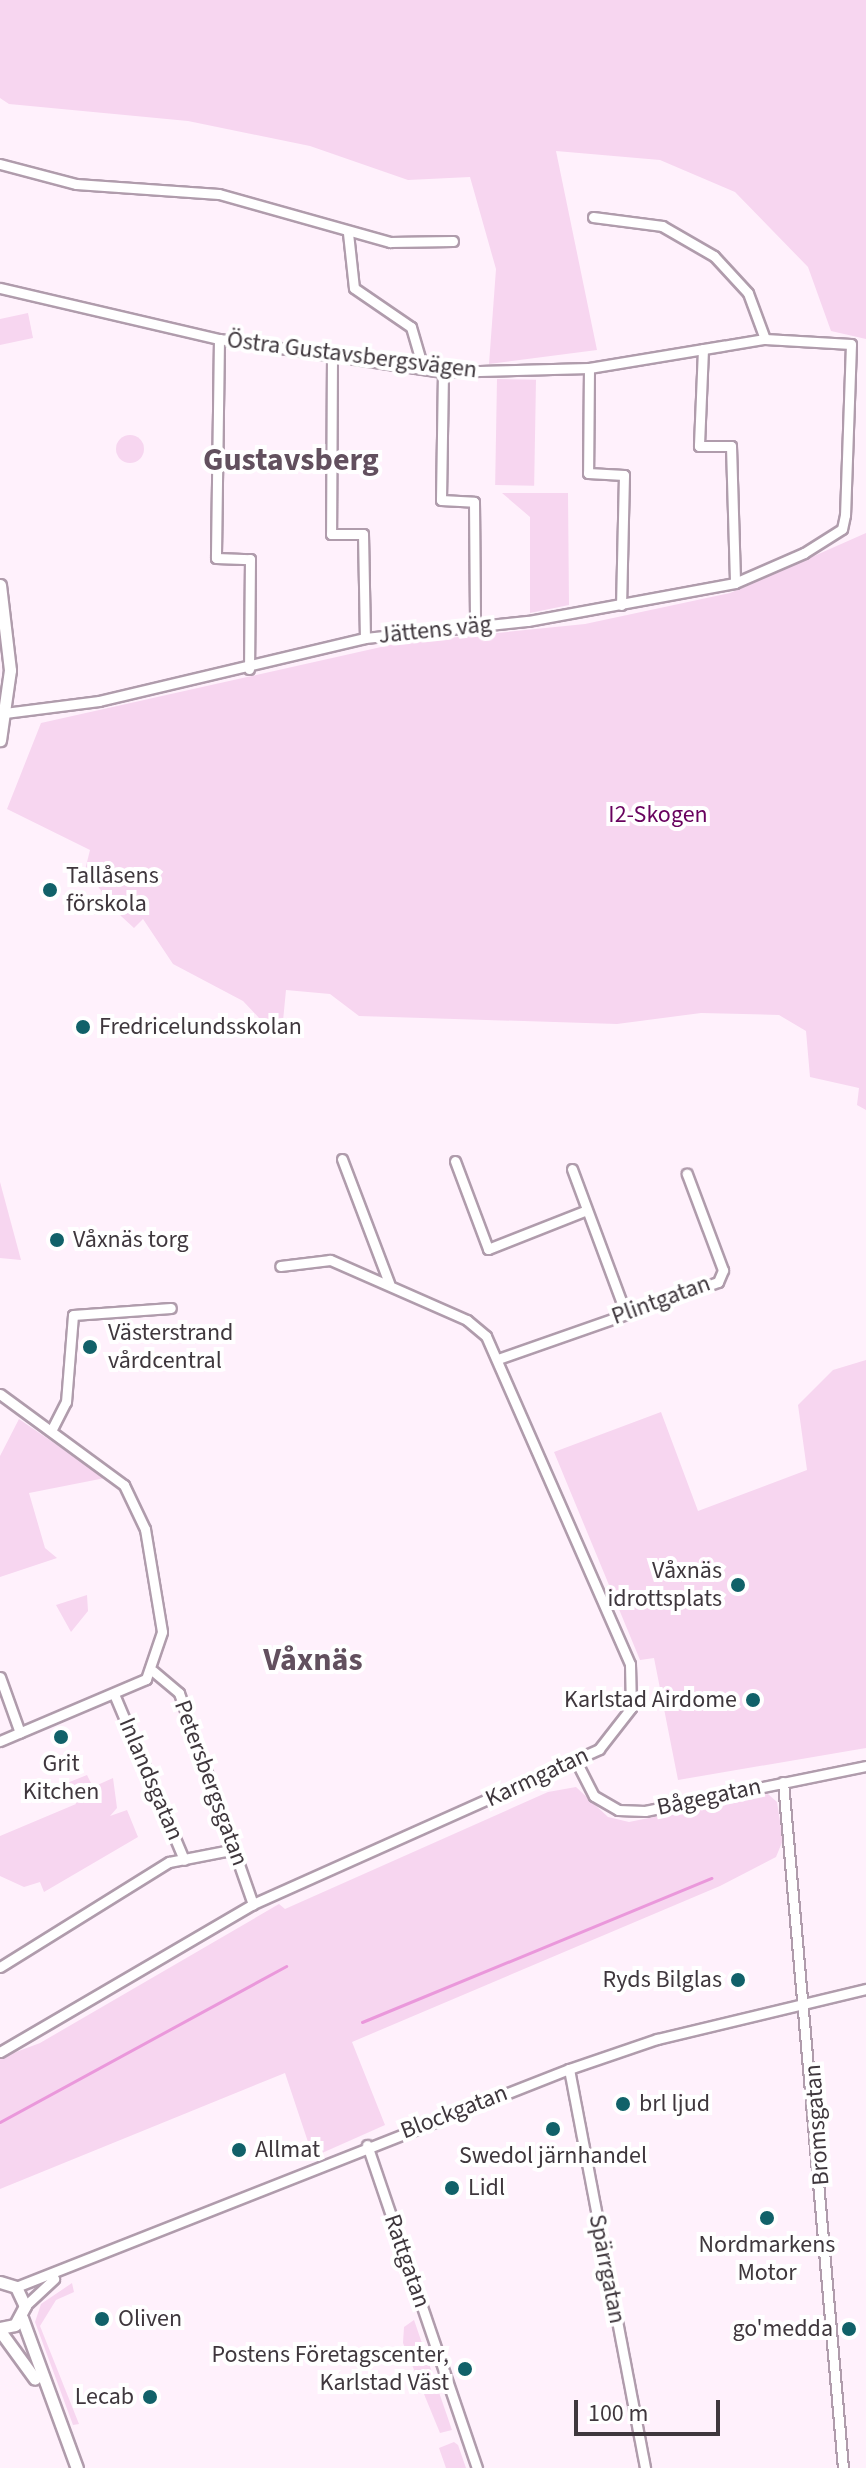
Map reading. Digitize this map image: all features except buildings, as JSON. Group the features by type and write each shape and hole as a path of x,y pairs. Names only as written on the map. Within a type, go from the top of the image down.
{"street":[{"path":"0,164 76,184 219,194 348,233 428,247 453,241"},
{"path":"593,217 662,226 714,256 748,293 765,339"},
{"path":"348,233 347,272 354,288 411,327 423,368"},
{"name":"Östra Gustavsbergsvägen","path":"0,288 219,339 443,372 589,368 765,339 851,344 845,515"},
{"path":"219,339 216,558 250,559 249,669"},
{"path":"703,349 699,446 731,446 735,583"},
{"path":"332,356 331,534 363,534 365,638"},
{"path":"589,368 588,473 624,475 621,605"},
{"path":"443,372 441,500 474,502 475,625"},
{"name":"Jättens väg","path":"5,713 249,669 365,638 621,605 735,583 827,541 845,515"},
{"path":"0,585 10,670 0,740"},
{"path":"342,1159 389,1283"},
{"path":"455,1161 488,1249 587,1210"},
{"path":"572,1169 626,1314"},
{"name":"Plintgatan","path":"498,1359 718,1282 723,1270 687,1174"},
{"name":"Karmgatan","path":"0,2052 253,1904 576,1761 618,1732 631,1708 630,1664 498,1359 467,1320 389,1283 318,1257 280,1266"},
{"path":"52,1429 66,1402 73,1315 171,1308"},
{"path":"0,1394 101,1462 137,1511 162,1632 153,1671 114,1694 0,1741"},
{"name":"Petersbergsgatan","path":"153,1671 179,1693 253,1904"},
{"path":"0,1677 20,1733"},
{"name":"Inlandsgatan","path":"114,1694 184,1860 236,1849"},
{"name":"Bågegatan","path":"576,1761 594,1796 618,1810 645,1811 866,1766"},
{"name":"Bromsgatan","path":"783,1782 807,2002 843,2468"},
{"path":"0,1967 184,1860"},
{"name":"Blockgatan","path":"16,2287 56,2277 367,2145 569,2069 807,2002 866,1989"},
{"name":"Spärrgatan","path":"569,2069 645,2468"},
{"name":"Rattgatan","path":"367,2145 477,2468"},
{"name":"Blockgatan","path":"23,2312 56,2277"},
{"path":"1,2281 16,2287 49,2399 77,2468"},
{"path":"23,2312 0,2330 49,2399"}],"green space":[{"path":"0,0 866,0 866,339 831,331 808,267 735,192 660,160 556,151 597,350 489,364 496,269 470,177 408,180 310,146 188,121 9,104 0,98"},
{"path":"28,313 33,338 0,345 0,319"},
{"path":"497,379 536,380 534,486 495,485"},
{"path":"130,435 140,439 144,449 140,459 130,463 120,459 116,449 120,439"},
{"path":"502,493 568,493 569,605 530,613 530,517"},
{"name":"I2-Skogen","path":"866,533 866,1110 857,1105 859,1088 810,1077 806,1031 779,1015 701,1013 617,1024 359,1016 330,994 286,990 283,1021 261,1020 243,1001 173,964 143,919 134,928 121,916 85,870 90,850 7,809 41,723 399,643 585,624 730,593"},
{"path":"0,1182 21,1260 0,1258"},
{"name":"Våxnäs idrottsplats","path":"866,1360 866,1748 678,1780 654,1658 640,1660 554,1452 661,1412 698,1511 807,1470 798,1405 833,1370"},
{"path":"19,1419 105,1478 29,1493 45,1548 57,1558 0,1577 0,1456"},
{"path":"87,1595 88,1611 71,1632 56,1605"},
{"path":"87,1775 93,1787 113,1778 117,1808 110,1816 127,1810 138,1837 44,1892 40,1882 24,1887 0,1876 0,1836 76,1804 67,1783"},
{"path":"576,1787 608,1817 629,1822 768,1794 777,1802 783,1840 776,1857 720,1886 352,2042 385,2125 313,2157 285,2073 0,2189 0,2058 40,2043 279,1904 285,1909 548,1792"},
{"path":"72,2283 74,2292 56,2300 40,2326 79,2424 73,2425 35,2322 41,2304"},
{"path":"414,2320 452,2430 440,2433 403,2343 404,2327"},
{"path":"454,2442 466,2468 446,2468 439,2448"}],"waterway":[{"path":"362,2022 711,1878"},
{"path":"0,2122 286,1966"}],"place":[{"name":"Tallåsens förskola","path":"50,890"},
{"name":"Fredricelundsskolan","path":"83,1027"},
{"name":"Våxnäs torg","path":"57,1240"},
{"name":"Västerstrand vårdcentral","path":"90,1347"},
{"name":"Våxnäs idrottsplats","path":"738,1585"},
{"name":"Karlstad Airdome","path":"753,1700"},
{"name":"Grit Kitchen","path":"61,1737"},
{"name":"Ryds Bilglas","path":"738,1980"},
{"name":"brl ljud","path":"623,2104"},
{"name":"Swedol järnhandel","path":"553,2129"},
{"name":"Allmat","path":"239,2150"},
{"name":"Lidl","path":"452,2188"},
{"name":"Nordmarkens Motor","path":"767,2218"},
{"name":"Oliven","path":"102,2319"},
{"name":"go'medda","path":"849,2329"},
{"name":"Postens Företagscenter, Karlstad Väst","path":"465,2369"},
{"name":"Lecab","path":"150,2397"}],"district":[{"name":"Gustavsberg","path":"291,460"},
{"name":"Våxnäs","path":"313,1660"}]}
